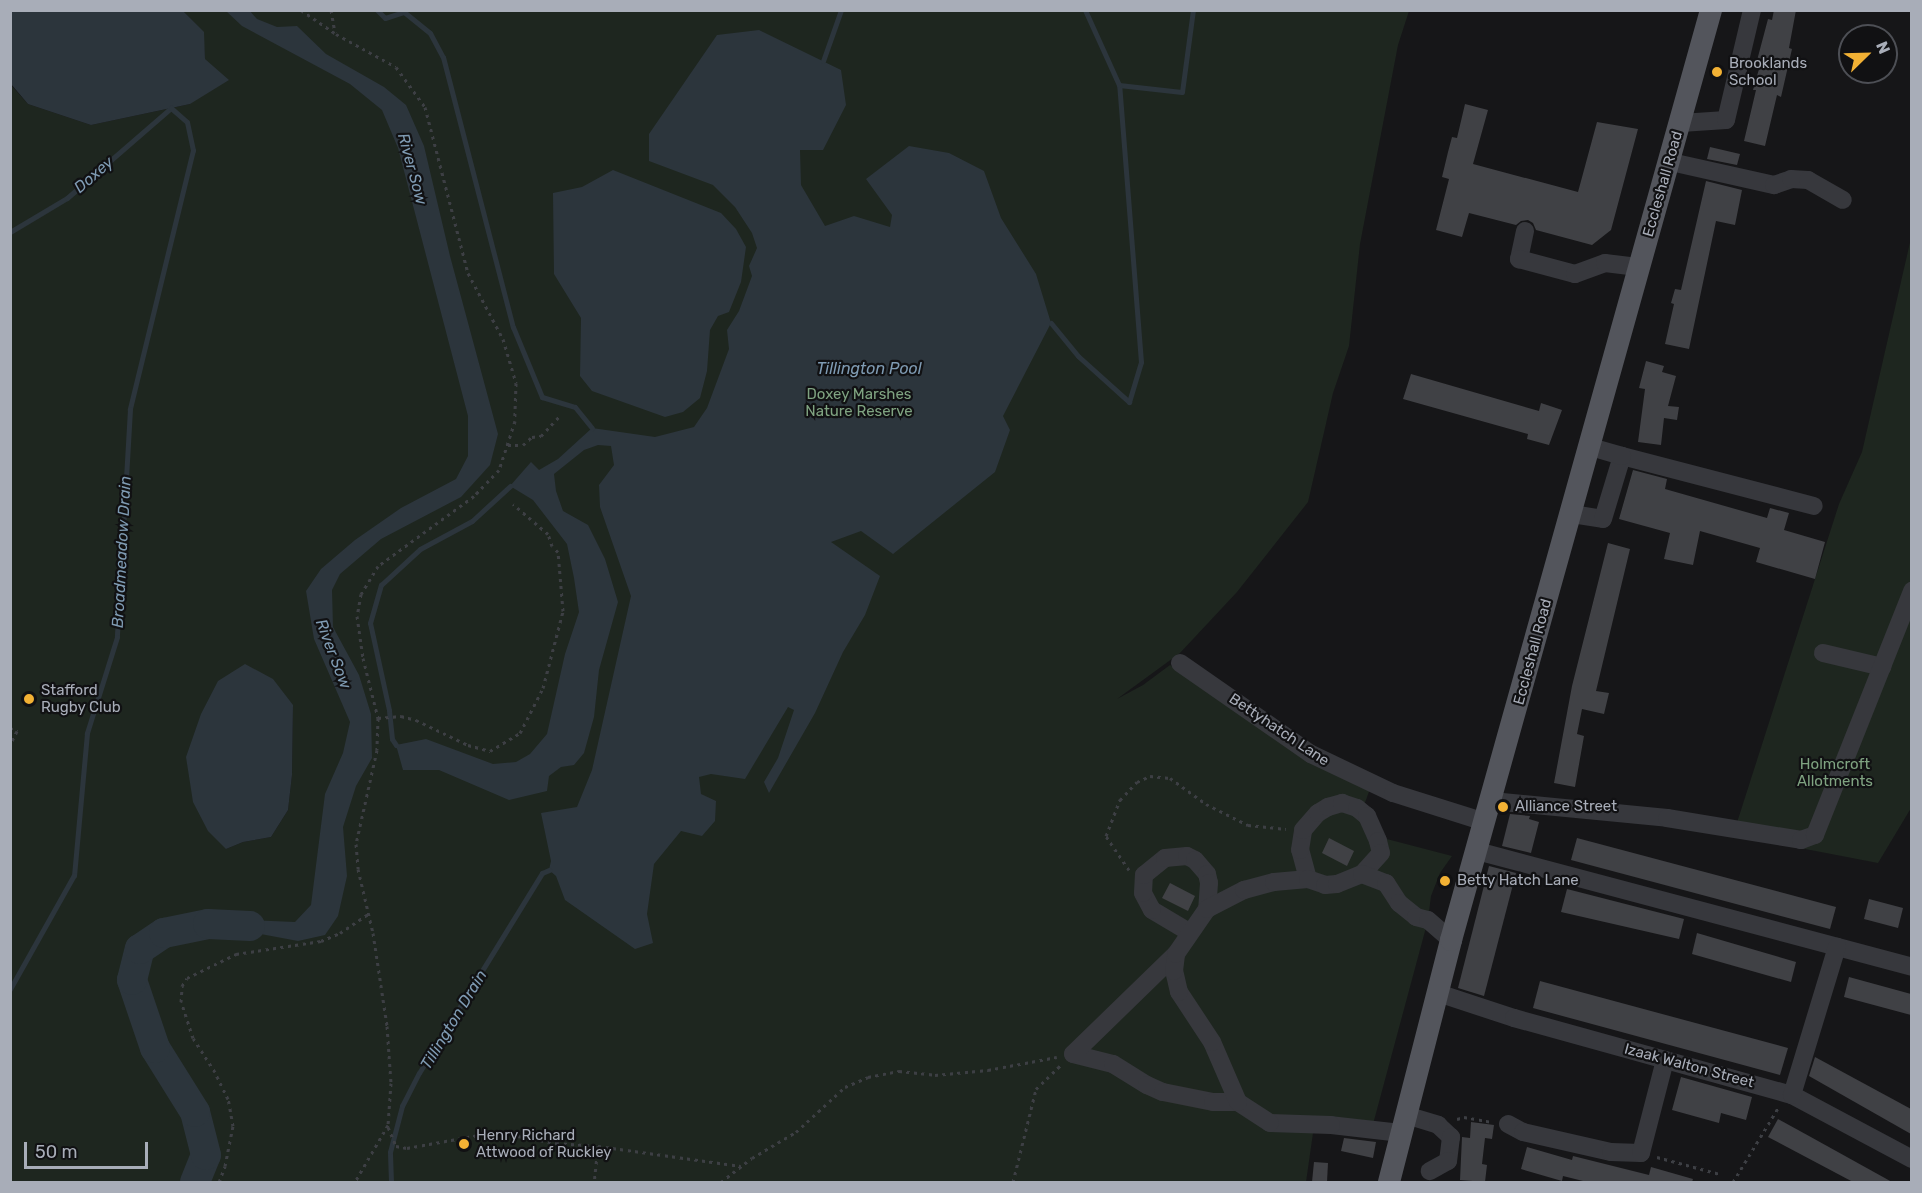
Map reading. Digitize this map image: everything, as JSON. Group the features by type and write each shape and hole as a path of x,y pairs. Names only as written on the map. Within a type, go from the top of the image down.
{"main road":[{"name":"Eccleshall Road","path":"1389,1182 1451,940 1591,447 1638,267 1671,162 1711,10"}],"street":[{"name":"Eccleshall Road","path":"1681,123 1726,120 1752,10"},
{"path":"1671,162 1774,185 1791,179 1808,180 1843,200"},
{"path":"1525,231 1519,259 1575,274 1605,263 1638,267"},
{"path":"1591,447 1814,506"},
{"path":"1572,514 1603,519 1622,456"},
{"name":"Bettyhatch Lane","path":"1180,663 1321,760 1392,793 1489,811 1644,815 1801,840 1815,835 1911,591"},
{"path":"1823,653 1882,667"},
{"path":"1073,1054 1176,954 1207,909 1260,884 1308,879 1324,885 1336,884 1362,874 1381,853 1374,827 1367,816 1357,808 1342,803 1318,813 1303,830 1300,850 1308,879"},
{"path":"1477,850 1911,967"},
{"path":"1189,932 1152,910 1143,893 1144,875 1165,858 1186,856 1195,860 1207,874 1209,883 1207,909"},
{"path":"1362,874 1375,876 1386,883 1399,903 1416,917 1428,920 1451,940"},
{"path":"1791,1095 1837,947"},
{"path":"1176,954 1174,971 1179,992 1212,1042 1238,1102"},
{"name":"Izaak Walton Street","path":"1438,993 1791,1095 1911,1159"},
{"path":"1073,1054 1113,1064 1147,1086 1163,1092 1213,1102 1238,1102 1270,1123 1438,1125 1451,1137 1448,1161 1430,1171"},
{"path":"1508,1124 1523,1132 1611,1152 1641,1153 1665,1060"}],"path":[{"path":"301,10 336,34 396,67 424,107 468,273 502,339 516,383 515,421 499,470 474,496 378,566 361,594 357,616 363,658 378,718 377,750 356,844 358,869 387,1026 391,1083 388,1125 374,1154 355,1182"},
{"path":"331,10 336,34"},
{"path":"508,445 523,444 532,437 541,436 559,417"},
{"path":"378,718 401,716 490,752 520,733 543,688 563,611 558,552 552,546 548,534 513,504"},
{"path":"10,728 17,731 10,745"},
{"path":"1144,875 1130,871 1106,836 1120,800 1137,782 1150,776 1170,778 1206,804 1248,825 1303,830"},
{"path":"219,1182 225,1166 233,1126 228,1099 215,1072 193,1038 181,1002 182,986 187,978 236,954 321,941 340,933 368,914"},
{"path":"720,1182 741,1166 796,1132 845,1087 868,1077 899,1071 935,1075 988,1070 1073,1054"},
{"path":"1012,1182 1036,1089 1073,1054"},
{"path":"1733,1182 1780,1104 1791,1095"},
{"path":"1438,1125 1464,1118 1508,1124"},
{"path":"388,1125 396,1146 407,1148 496,1132 556,1143 598,1146 741,1166"},
{"path":"594,1182 598,1146"},
{"path":"1641,1153 1720,1174"}],"green space":[{"name":"Doxey Marshes Nature Reserve","path":"183,11 1409,11 1398,45 1360,244 1349,346 1333,393 1308,502 1237,592 1180,653 1117,699 1143,685 1170,665 1304,754 1370,789 1363,808 1383,838 1452,856 1440,873 1431,896 1428,920 1372,1128 1313,1133 1306,1182 11,1182 10,84 28,104 91,125 190,104 205,59 203,32","holes":["293,705 292,775 288,810 271,837 243,842 226,849"]},
{"name":"Holmcroft Allotments","path":"1911,238 1911,808 1878,863 1733,835 1839,504 1862,452"}],"water":[{"path":"249,10 257,19 277,27 297,26 326,54 384,87 406,105 424,146 450,256 498,434 490,465 461,497 381,539 340,574 332,590 333,627 359,675 371,714 372,758 356,786 343,827 347,876 338,916 325,935 298,941 208,924 246,920 295,922 311,905 325,794 343,753 350,722 314,639 306,591 321,569 355,540 401,508 456,479 468,456 468,416 398,148 382,110 350,84 242,26 226,11"},
{"path":"10,11 183,11 204,32 205,59 229,80 190,104 91,125 28,104 11,84"},
{"name":"Tillington Pool","path":"759,30 841,70 846,105 823,150 800,150 801,185 825,226 854,216 890,227 892,215 866,179 909,146 949,153 984,171 1001,218 1036,274 1051,323 1003,416 1010,430 995,472 893,554 861,531 831,542 880,576 865,615 843,652 815,713 769,793 764,782 778,758 794,710 788,707 745,779 711,774 699,777 701,794 716,801 715,821 702,836 681,831 654,864 647,914 653,943 635,949 565,900 556,876 549,870 551,861 541,813 577,807 592,770 631,596 600,507 599,485 614,465 611,446 598,445 584,450 554,474 556,491 563,511 588,525 605,559 618,602 599,670 594,717 584,753 574,765 561,767 549,776 547,791 509,800 439,770 403,770 396,745 426,739 493,764 516,762 530,754 547,734 565,654 579,612 574,578 567,544 533,500 510,486 531,462 539,470 558,459 592,428 655,437 694,427 707,408 729,349 727,330 739,311 752,276 749,266 757,248 752,233 735,207 713,185 649,161 649,134 717,35"},
{"path":"613,170 721,213 736,229 746,247 741,282 729,312 718,316 710,330 707,371 700,398 683,412 665,417 592,391 580,376 581,318 554,274 553,193 582,187"},
{"path":"245,664 273,679 293,705 292,775 288,810 271,837 243,842 226,849 208,831 193,802 186,757 201,714 218,681"}],"building":[{"path":"1774,10 1796,10 1789,48 1792,49 1781,97 1777,95 1765,146 1744,141 1756,90 1753,90 1759,69 1755,68 1768,19 1772,20"},
{"path":"1465,104 1488,110 1473,164 1578,192 1597,122 1638,129 1611,230 1592,245 1536,230 1533,223 1528,220 1516,225 1469,213 1462,237 1436,230 1449,179 1442,177 1452,137 1457,138"},
{"path":"1710,147 1740,154 1737,165 1707,159"},
{"path":"1706,181 1742,190 1735,225 1716,221 1689,349 1665,344 1674,304 1671,303 1675,289 1681,290"},
{"path":"1646,361 1664,366 1662,372 1676,376 1668,406 1679,407 1677,420 1664,418 1661,445 1638,442 1645,389 1639,388"},
{"path":"1411,374 1539,411 1541,403 1562,410 1549,445 1527,439 1528,434 1403,399"},
{"path":"1633,470 1667,479 1665,489 1767,518 1770,508 1789,513 1784,530 1825,542 1815,579 1756,562 1760,548 1700,531 1693,565 1664,559 1670,533 1619,519"},
{"path":"1608,543 1630,549 1596,691 1609,693 1604,714 1582,709 1577,734 1584,736 1575,787 1554,783 1572,686"},
{"path":"1510,814 1530,816 1529,819 1539,822 1531,853 1502,846"},
{"path":"1329,838 1354,851 1347,866 1322,853"},
{"path":"1577,838 1836,907 1830,929 1571,860"},
{"path":"1489,866 1516,873 1484,996 1458,988"},
{"path":"1170,883 1195,896 1188,911 1162,898"},
{"path":"1567,889 1684,919 1679,939 1561,912"},
{"path":"1869,899 1903,908 1898,928 1864,919"},
{"path":"1697,933 1796,962 1791,982 1692,954"},
{"path":"1849,977 1911,994 1911,1015 1844,997"},
{"path":"1540,981 1788,1048 1780,1075 1533,1008"},
{"path":"1815,1057 1911,1109 1911,1134 1809,1076"},
{"path":"1681,1077 1752,1097 1746,1120 1721,1113 1719,1123 1672,1110"},
{"path":"1778,1119 1892,1182 1853,1182 1768,1137"},
{"path":"1471,1122 1494,1125 1492,1139 1485,1138 1482,1164 1487,1165 1485,1182 1460,1180 1462,1137 1470,1138"},
{"path":"1344,1138 1376,1142 1373,1158 1341,1151"},
{"path":"1527,1147 1572,1160 1573,1156 1649,1175 1651,1167 1693,1179 1692,1182 1587,1182 1563,1176 1562,1181 1521,1169"},
{"path":"1314,1162 1328,1163 1327,1182 1312,1182"}],"waterway":[{"path":"377,10 385,18 404,12 430,33 443,57 513,327 542,397 575,407 592,428"},
{"path":"823,61 841,10"},
{"path":"1051,323 1078,356 1129,402 1141,362 1119,85 1085,10"},
{"path":"1119,85 1182,92 1193,10"},
{"name":"Broadmeadow Drain","path":"10,232 67,198 171,108 187,122 193,150 130,409 117,637 87,733 74,875 10,989"},
{"path":"396,745 392,739 389,710 370,623 381,585 420,549 472,521 510,486"},
{"name":"Tillington Drain","path":"391,1182 390,1152 402,1106 419,1073 542,873 549,870"},
{"name":"River Sow","path":"195,1182 206,1155 195,1112 155,1048 132,980 140,949 164,933 208,924 250,926"}],"place":[{"name":"Brooklands School","path":"1717,72"},
{"name":"Stafford Rugby Club","path":"29,699"},
{"name":"Alliance Street","path":"1503,807"},
{"name":"Betty Hatch Lane","path":"1445,881"},
{"name":"Henry Richard Attwood of Ruckley","path":"464,1144"}],"water label":[{"name":"Doxey","path":"94,175"}]}
